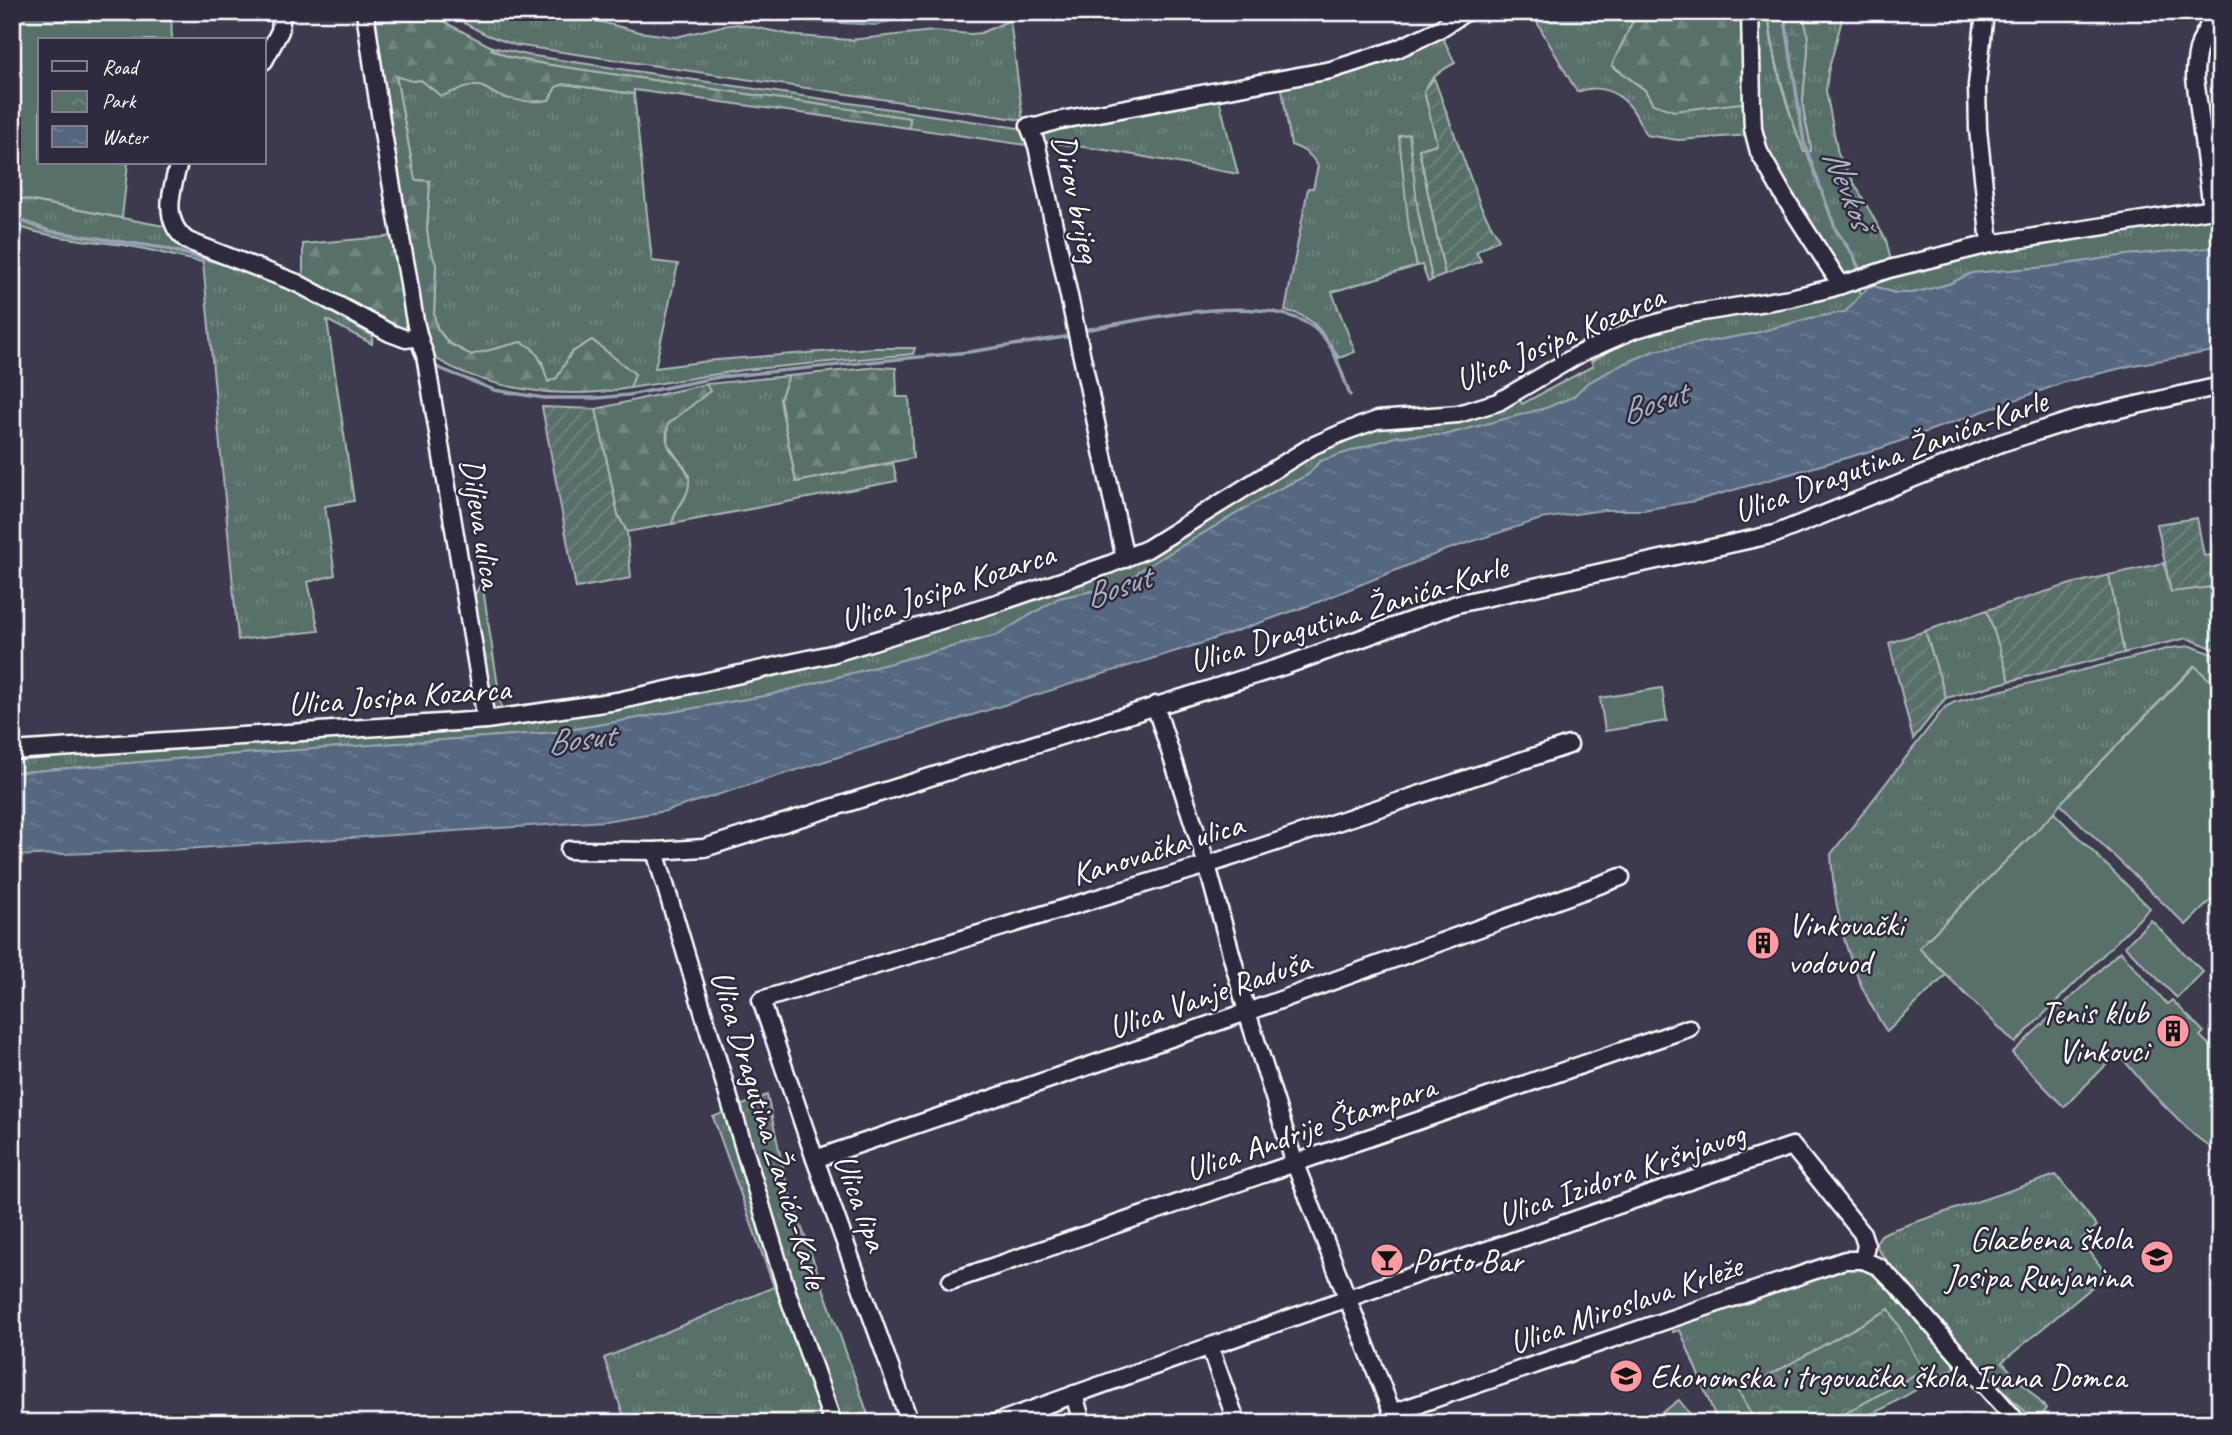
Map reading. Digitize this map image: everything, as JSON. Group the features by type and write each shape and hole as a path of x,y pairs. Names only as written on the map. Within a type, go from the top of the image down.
{"street":[{"path":"266,57 280,31 282,12"},
{"name":"Diljeva ulica","path":"365,12 394,203 418,337 425,355 486,720"},
{"name":"Dirov brijeg","path":"1125,559 1037,146 1029,126 1036,127 1331,70 1414,42 1466,12"},
{"path":"1750,12 1753,129 1759,152 1785,198 1847,283"},
{"path":"1984,12 1976,85 1990,244"},
{"path":"2216,208 2195,78 2195,58 2199,41 2219,12"},
{"path":"179,164 170,209 171,221 181,236 297,283 390,333 406,339 418,337"},
{"name":"Ulica Josipa Kozarca","path":"12,751 486,720 617,701 831,654 1003,601 1125,559 1147,549 1311,446 1377,420 1458,414 1498,402 1581,353 1633,330 1684,315 1765,303 1990,244 2216,208"},
{"name":"Ulica Dragutina Žanića-Karle","path":"569,850 655,851 704,848 1287,664 1457,604 1775,534 2001,443 2080,418 2220,386"},
{"path":"1155,705 1207,864 1247,1012 1295,1164 1394,1418"},
{"name":"Kanovačka ulica","path":"761,1000 1207,864 1569,745"},
{"name":"Ulica Dragutina Žanića-Karle","path":"655,851 788,1295 833,1423"},
{"name":"Ulica Vanje Raduša","path":"815,1159 1247,1012 1621,877"},
{"name":"Ulica lipa","path":"761,1000 910,1423"},
{"name":"Ulica Andrije Štampara","path":"951,1281 1689,1028"},
{"name":"Ulica Izidora Kršnjavog","path":"995,1423 1346,1297 1792,1146 1862,1233 1865,1253"},
{"path":"1865,1253 1897,1284 2018,1423"},
{"name":"Ulica Miroslava Krleže","path":"1394,1418 1865,1253"},
{"path":"1210,1348 1237,1423"},
{"path":"1074,1394 1082,1423"}],"green space":[{"path":"12,12 171,12 172,38 38,38 38,164 128,164 122,218 12,197"},
{"path":"369,12 431,12 508,57 910,118 909,128 634,90 634,94 564,84 556,87 549,100 543,101 511,99 474,86 441,96 421,80 412,81 396,76 415,180 430,181 427,229 436,265 434,314 437,328 448,343 471,355 521,342 536,353 548,382 557,378 571,353 592,340 635,374 630,388 605,392 552,392 498,384 449,366 427,353"},
{"path":"470,12 580,12 594,20 639,32 676,37 738,24 798,36 850,40 933,31 981,33 1010,20 1023,120 515,45 464,23"},
{"path":"1531,12 1662,12 1640,13 1632,23 1612,66 1645,90 1653,104 1749,102 1750,135 1678,140 1646,135 1632,108 1618,96 1598,89 1577,92"},
{"path":"1746,12 1749,102 1674,111 1653,104 1645,90 1612,65 1632,23 1640,13"},
{"path":"1753,12 1768,12 1781,83 1804,152 1811,150 1803,106 1808,46 1805,23 1800,12 1844,12 1828,72 1826,91 1838,154 1886,240 1892,265 1842,278 1781,181 1758,134"},
{"path":"1768,12 1800,12 1805,23 1808,58 1803,106 1811,151 1804,152 1786,100"},
{"path":"1437,37 1443,38 1455,63 1437,74 1424,91 1437,144 1419,150 1445,275 1432,280 1418,211 1414,254 1417,266 1332,292 1355,352 1339,358 1311,321 1285,311 1308,188 1313,188 1318,166 1313,158 1291,145 1281,83"},
{"path":"492,47 527,55 1018,128 1023,130 1033,146 909,128 910,118 544,64 508,57 491,49"},
{"path":"396,76 412,81 421,80 441,96 469,86 481,86 497,95 564,84 634,94 652,261 678,264 655,368 716,360 873,348 915,348 913,354 743,370 630,388 635,374 592,340 571,353 557,378 547,382 542,361 521,342 471,355 449,343 437,328 434,314 436,265 427,229 430,181 415,180"},
{"path":"1434,78 1481,207 1499,239 1476,252 1481,261 1445,275 1419,149 1437,144 1424,91"},
{"path":"1218,95 1238,174 1040,141 1041,131"},
{"path":"1409,134 1418,211 1432,280 1428,282 1422,265 1417,266 1409,229 1399,136"},
{"path":"12,197 169,227 373,327 372,344 327,320 354,501 325,506 335,575 308,582 319,631 238,640 203,262 26,229 12,224"},
{"path":"2220,213 2220,247 2217,248 2127,255 2048,267 1972,273 1949,284 1913,293 1894,293 1874,286 1872,281 1960,255"},
{"path":"396,236 409,328 405,333 303,282 303,244"},
{"path":"1857,285 1861,293 1859,300 1845,312 1752,334 1654,351 1615,368 1586,384 1573,397 1546,408 1445,435 1398,436 1320,461 1308,475 1275,491 1141,570 1114,593 1093,591 1059,598 997,635 770,695 558,732 12,773 12,757 469,729 657,702 758,680 949,626 1118,569 1321,447 1383,426 1519,398 1522,404 1593,366 1591,361 1643,333 1706,318 1769,311"},
{"path":"879,367 896,368 897,397 909,397 913,458 796,482 780,399 789,376"},
{"path":"789,376 780,399 796,482 893,463 897,481 672,524 674,511 682,502 689,475 667,443 668,424 709,391 706,384"},
{"path":"706,384 710,391 668,424 668,446 689,479 688,491 672,524 627,532 618,515 596,409"},
{"path":"542,407 596,409 618,515 627,532 631,578 576,588"},
{"path":"2197,518 2204,556 2220,554 2220,616 2211,587 2171,592 2157,524"},
{"path":"2164,563 2171,592 2211,587 2220,616 2220,651 2187,638 2124,653 2109,575"},
{"path":"2109,575 2124,653 2010,681 1987,610"},
{"path":"482,582 502,712 491,709 470,603"},
{"path":"1987,610 2010,681 1946,698 1925,631"},
{"path":"1925,631 1946,698 1913,739 1889,643"},
{"path":"2191,646 2220,657 2220,690 2194,666 2054,813 1919,948 1946,975 1887,1032 1863,990 1847,947 1836,902 1831,854 1945,707 1955,702 2171,648"},
{"path":"2195,666 2220,690 2220,891 2186,925 2060,804"},
{"path":"1662,688 1667,721 1605,731 1600,698"},
{"path":"2054,813 2150,908 2015,1043 1919,948"},
{"path":"2151,920 2203,972 2177,998 2125,946"},
{"path":"2120,951 2167,1004 2172,1000 2204,1032 2200,1036 2220,1055 2220,1155 2193,1134 2148,1089 2118,1053 2064,1107 2012,1053"},
{"path":"767,1095 787,1186 871,1423 626,1423 604,1358 774,1287 713,1117"},
{"path":"2056,1175 2097,1226 2081,1240 2107,1275 2002,1362 2046,1408 2041,1421 2037,1423 1975,1364 1947,1326 1922,1304 1879,1251 1876,1243 1881,1235 1889,1231"},
{"path":"1850,1264 1875,1272 1957,1363 1954,1368 1852,1423 1828,1423 1923,1370 1889,1309 1740,1392 1756,1423 1718,1423 1680,1330 1673,1332 1671,1324"},
{"path":"1889,1309 1923,1370 1828,1423 1756,1423 1739,1392"},
{"path":"1679,1400 1697,1423 1651,1421"}],"water":[{"path":"769,12 921,12 877,25 805,21"},
{"name":"Bosut","path":"2220,247 2220,350 2134,365 2065,382 1881,448 1695,501 1643,510 1603,510 1541,519 1443,551 1313,604 1202,643 666,811 605,821 169,850 12,856 12,773 558,732 770,695 997,635 1059,598 1093,591 1114,593 1141,570 1275,491 1308,475 1320,461 1398,436 1445,435 1546,408 1573,397 1586,384 1615,368 1654,351 1752,334 1845,312 1868,287 1874,286 1894,293 1913,293 1949,284 1972,273"}],"waterway":[{"name":"Nevkoš","path":"1784,12 1804,143 1836,230 1853,255 1861,273"},
{"path":"12,217 49,231 164,248 232,266"},
{"path":"268,280 311,300 370,334"},
{"path":"1084,330 1206,310 1272,312 1299,319 1326,339 1350,395"},
{"path":"434,366 494,390 544,398 597,398 629,395 719,377 969,352 1071,336"}],"place":[{"name":"Vinkovački vodovod","path":"1763,943"},
{"name":"Tenis klub Vinkovci","path":"2173,1031"},
{"name":"Glazbena škola Josipa Runjanina","path":"2157,1257"},
{"name":"Porto Bar","path":"1387,1260"},
{"name":"Ekonomska i trgovačka škola Ivana Domca","path":"1626,1376"}]}
